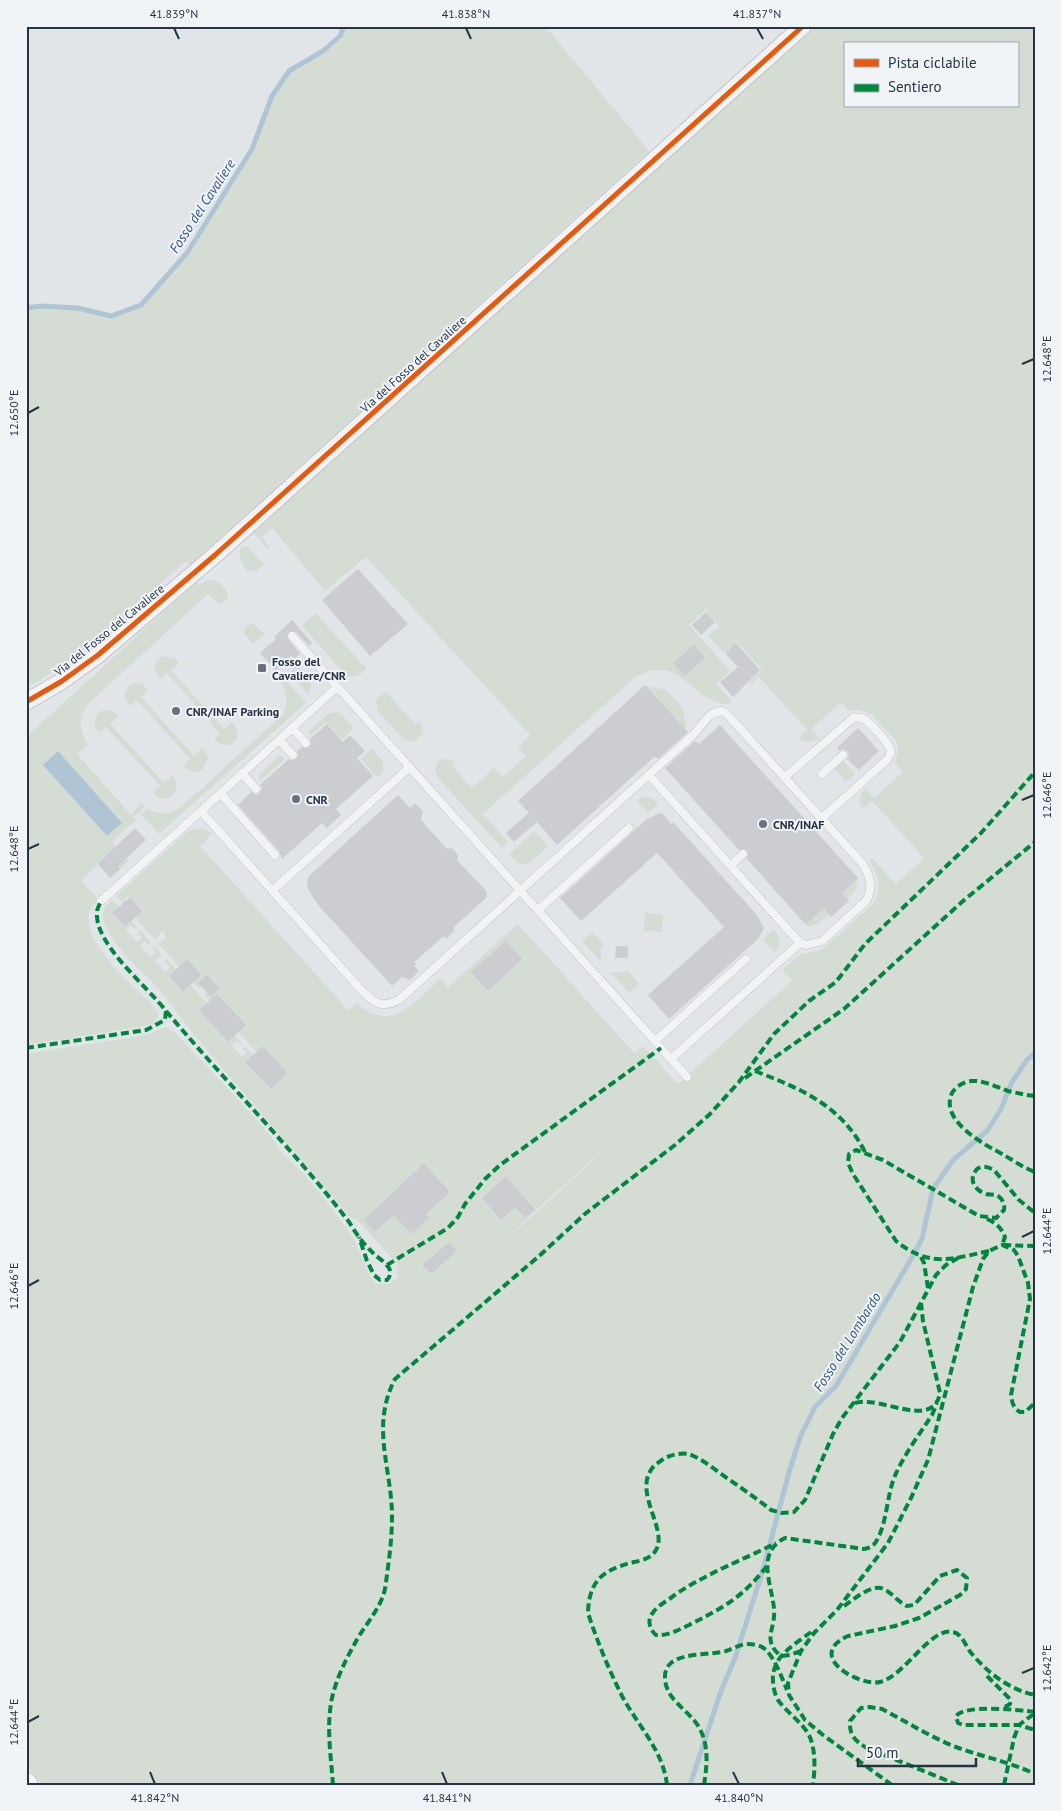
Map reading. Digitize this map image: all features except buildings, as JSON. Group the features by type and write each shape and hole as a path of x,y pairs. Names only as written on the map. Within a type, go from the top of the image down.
{"street":[{"name":"Via del Fosso del Cavaliere","path":"26,702 62,681 98,654 216,555 803,26"}],"lane":[{"path":"292,636 687,1077"},
{"path":"102,901 338,687"},
{"path":"201,811 364,993 374,1002 384,1005 400,999 520,890 649,774 693,735 709,716 722,711 727,714 785,777 867,870 870,877 870,895 866,901 822,941 807,945 800,943 649,774"},
{"path":"785,777 853,718 866,720 888,743 891,752 887,760 822,818"},
{"path":"292,728 306,743"},
{"path":"279,740 293,755"},
{"path":"822,774 843,755"},
{"path":"273,890 410,767"},
{"path":"242,773 256,789"},
{"path":"220,793 275,855"},
{"path":"538,910 629,828"},
{"path":"731,865 743,854"},
{"path":"671,1059 800,943"},
{"path":"655,1041 746,959"}],"shaded area":[{"path":"344,26 545,26 649,151 190,565 186,561 89,646 26,688 26,308 41,306 78,308 111,316 141,305 187,253 252,149 272,96 289,71 323,51 340,36"},
{"path":"816,26 1035,26 1035,1785 44,1785 26,1767 26,1054 147,1035 165,1027 173,1031 234,1095 268,1133 283,1154 301,1171 327,1202 353,1237 369,1274 375,1283 387,1284 398,1277 397,1264 356,1218 352,1219 196,1037 161,992 117,944 103,918 103,912 109,903 112,900 123,911 112,914 123,925 128,921 125,914 137,927 135,929 131,925 126,930 137,942 142,937 137,932 140,930 151,943 149,945 145,941 140,945 150,957 156,952 152,948 154,946 163,956 155,960 165,972 170,967 164,961 166,959 182,976 176,974 171,979 183,992 186,980 212,1009 217,1030 227,1042 229,1028 242,1043 240,1045 236,1041 232,1046 242,1057 247,1053 243,1049 245,1047 263,1066 261,1069 250,1057 245,1061 270,1089 288,1073 263,1046 259,1050 267,1064 231,1024 231,1010 221,998 220,1012 204,995 207,992 212,997 220,989 207,975 199,983 202,987 199,989 158,943 166,938 164,932 161,932 155,940 129,911 137,915 142,910 129,896 124,900 129,906 127,908 116,896 187,832 194,829 203,829 212,834 200,846 348,1010 357,1003 369,1012 380,1016 391,1016 402,1012 440,979 448,987 518,924 634,1053 643,1046 678,1084 792,981 782,970 801,954 821,950 872,905 877,894 878,883 876,871 869,861 872,858 896,884 924,858 872,801 863,809 860,804 860,796 863,791 866,789 874,798 903,772 895,763 898,753 897,742 872,715 859,710 849,711 841,702 811,729 819,738 809,742 799,738 807,730 759,677 751,684 749,682 762,669 737,642 724,653 708,636 719,626 705,610 689,625 730,671 716,684 732,701 728,704 714,701 674,673 664,670 650,671 634,678 483,814 508,842 502,848 437,777 435,768 440,760 446,759 455,762 452,766 472,788 494,768 503,777 526,756 518,747 530,735 366,557 325,591 272,528 262,537 270,548 268,549 252,531","holes":["626,1130 627,1130 476,1267","424,1163 450,1192 435,1205 409,1177","506,1176 535,1210 525,1218 515,1207 501,1220 482,1198","401,1186 429,1217 411,1234","379,1207 389,1219 374,1232 364,1220","448,1242 457,1251 430,1274 422,1265"]},
{"path":"242,546 244,548 247,546 264,565 256,572 248,571 242,562 240,553"},
{"path":"211,580 219,583 225,589 228,594 227,600 219,604 208,594 86,706 81,721 81,730 88,744 77,754 131,815 141,803 145,807 133,817 136,820 112,842 129,861 120,869 107,855 81,881 98,899 92,908 89,921 92,934 99,948 109,961 153,1005 158,1013 158,1017 154,1023 145,1026 26,1045 26,737 196,582 198,584"},
{"path":"315,613 367,669 357,676 346,675 302,626"},
{"path":"252,623 265,634 253,644 244,633 245,627"},
{"path":"164,656 176,659 179,663 171,670 224,729 232,722 237,733 233,742 229,745 224,745 214,739 220,733 167,673 160,679 157,676 155,670 156,663"},
{"path":"297,666 310,682 311,686 308,694 289,673"},
{"path":"276,670 306,703 159,834 141,815 147,809 164,813 180,808 283,714 286,697 281,682 273,672"},
{"path":"134,683 142,684 148,689 141,697 194,756 202,748 205,751 208,759 202,770 188,770 184,766 190,759 137,700 130,706 127,703 125,697 126,690"},
{"path":"646,686 666,690 683,708 685,729"},
{"path":"386,692 415,724 419,721 423,730 415,742 404,740 378,711 376,701 378,697"},
{"path":"104,710 112,711 118,716 110,724 164,783 172,776 176,781 177,787 173,795 163,799 153,793 160,786 106,727 99,733 95,727 95,718"},
{"path":"336,712 341,714 354,728 342,739 326,722 311,735 308,732 328,714"},
{"path":"372,748 383,762 383,772 377,777 360,759"},
{"path":"280,755 285,759 260,781 258,776"},
{"path":"843,761 855,774 846,781 834,769"},
{"path":"644,797 651,798 659,803 648,813 636,800"},
{"path":"534,831 548,846 534,860 529,863 520,864 509,855"},
{"path":"858,878 855,891 847,899 842,893"},
{"path":"824,908 829,914 818,924 809,927 806,925"},
{"path":"645,913 663,914 662,932 644,931"},
{"path":"774,929 780,944 775,953 763,939"},
{"path":"592,932 604,945 601,947 601,962 582,941"},
{"path":"627,970 639,984 629,993 610,972 623,973"}],"water":[{"path":"58,751 122,823 107,836 43,765"}],"waterway":[{"name":"Fosso del Cavaliere","path":"26,308 41,306 78,308 111,316 141,305 187,253 252,149 272,96 289,71 323,51 340,36 344,26"},
{"name":"Fosso del Lombardo","path":"690,1785 721,1691 735,1658 762,1573 801,1435 815,1407 836,1386 914,1254 922,1239 933,1189 953,1160 987,1131 1001,1109 1012,1082 1027,1060 1035,1053"}],"marked path":[{"path":"333,1785 329,1730 330,1709 334,1691 341,1671 358,1637 378,1607 385,1591 392,1517 383,1431 384,1414 395,1379 538,1257 586,1213 675,1145 710,1114 739,1082 774,1034 809,1001 836,982 865,944 981,833 1035,772"},
{"path":"745,1078 844,1009 963,901 1035,842"},
{"path":"26,1048 146,1030 165,1020 166,1011 123,964 104,937 98,924 97,912 101,901"},
{"path":"166,1011 303,1165 346,1218 364,1244 384,1262 390,1272 387,1280 380,1280 374,1275 359,1237"},
{"path":"387,1265 448,1228 485,1179 500,1165 661,1048"},
{"path":"755,1071 804,1092 832,1110 844,1122 865,1152"},
{"path":"1035,1096 1024,1095 985,1083 971,1081 963,1083 956,1088 952,1093 950,1103 952,1113 966,1131 986,1145 1035,1172"},
{"path":"989,1251 963,1257 941,1259 930,1258 908,1250 896,1241 853,1174 848,1163 849,1154 856,1150 883,1160 979,1216 996,1218 1004,1210 1002,1200 997,1195 986,1194 978,1190 973,1180 977,1169 988,1167 994,1170 1019,1200 1035,1213"},
{"path":"987,1219 996,1224 1002,1231 1005,1237 1002,1245 1035,1246"},
{"path":"892,1785 805,1720 789,1695 788,1683 801,1651 814,1633 837,1610 888,1543 911,1498 928,1460 973,1287 983,1259 989,1251 1002,1245 1014,1250 1018,1256 1028,1283 1030,1299 1011,1395 1012,1400 1014,1407 1020,1412 1025,1412 1035,1403"},
{"path":"921,1257 924,1263 928,1288"},
{"path":"667,1785 661,1761 628,1707 612,1676 588,1613 591,1593 598,1579 620,1566 649,1557 654,1553 658,1544 656,1523 646,1488 648,1476 654,1466 666,1458 677,1454 689,1454 707,1464 771,1510 782,1513 794,1512 805,1500 833,1434 842,1418 900,1342 936,1275 946,1265 958,1258"},
{"path":"855,1403 878,1403 917,1411 927,1409 935,1404 940,1393 923,1321 921,1303"},
{"path":"801,1651 781,1656 772,1645 771,1634 774,1609 768,1570 770,1552 776,1544 785,1538 864,1549 872,1546 881,1531 894,1478 932,1415 937,1403"},
{"path":"767,1566 741,1594 712,1613 669,1634 656,1635 652,1631 649,1622 650,1617 664,1603 697,1581 776,1543"},
{"path":"844,1606 874,1588 884,1589 907,1606 914,1605 940,1576 957,1570 967,1578 966,1589 960,1595 919,1618 895,1626 848,1636 836,1644 832,1652 834,1661 849,1675 860,1680 880,1682 898,1671 936,1637 945,1632 953,1632 962,1638 972,1654 992,1674 1008,1685 1035,1695"},
{"path":"811,1632 780,1658 773,1673 773,1681 774,1691 778,1700 809,1735 813,1747 813,1785"},
{"path":"704,1785 705,1743 696,1722 669,1692 665,1676 666,1669 670,1664 682,1657 726,1651 745,1644 755,1645 762,1647 770,1655 787,1690"},
{"path":"987,1676 1011,1700 1010,1704 1003,1708"},
{"path":"958,1785 867,1748 854,1737 850,1721 861,1708 882,1709 951,1745 1035,1774"},
{"path":"1035,1712 981,1709 961,1712 956,1716 958,1723 963,1725 1019,1725 1035,1730"},
{"path":"1004,1785 1014,1738 1019,1725 1035,1713"}],"cycle path":[{"path":"26,702 62,681 98,655 215,555 803,26"}],"place":[{"name":"Fosso del Cavaliere/CNR","path":"262,668"},
{"name":"CNR/INAF Parking","path":"176,711"},
{"name":"CNR","path":"296,799"},
{"name":"CNR/INAF","path":"763,824"}]}
